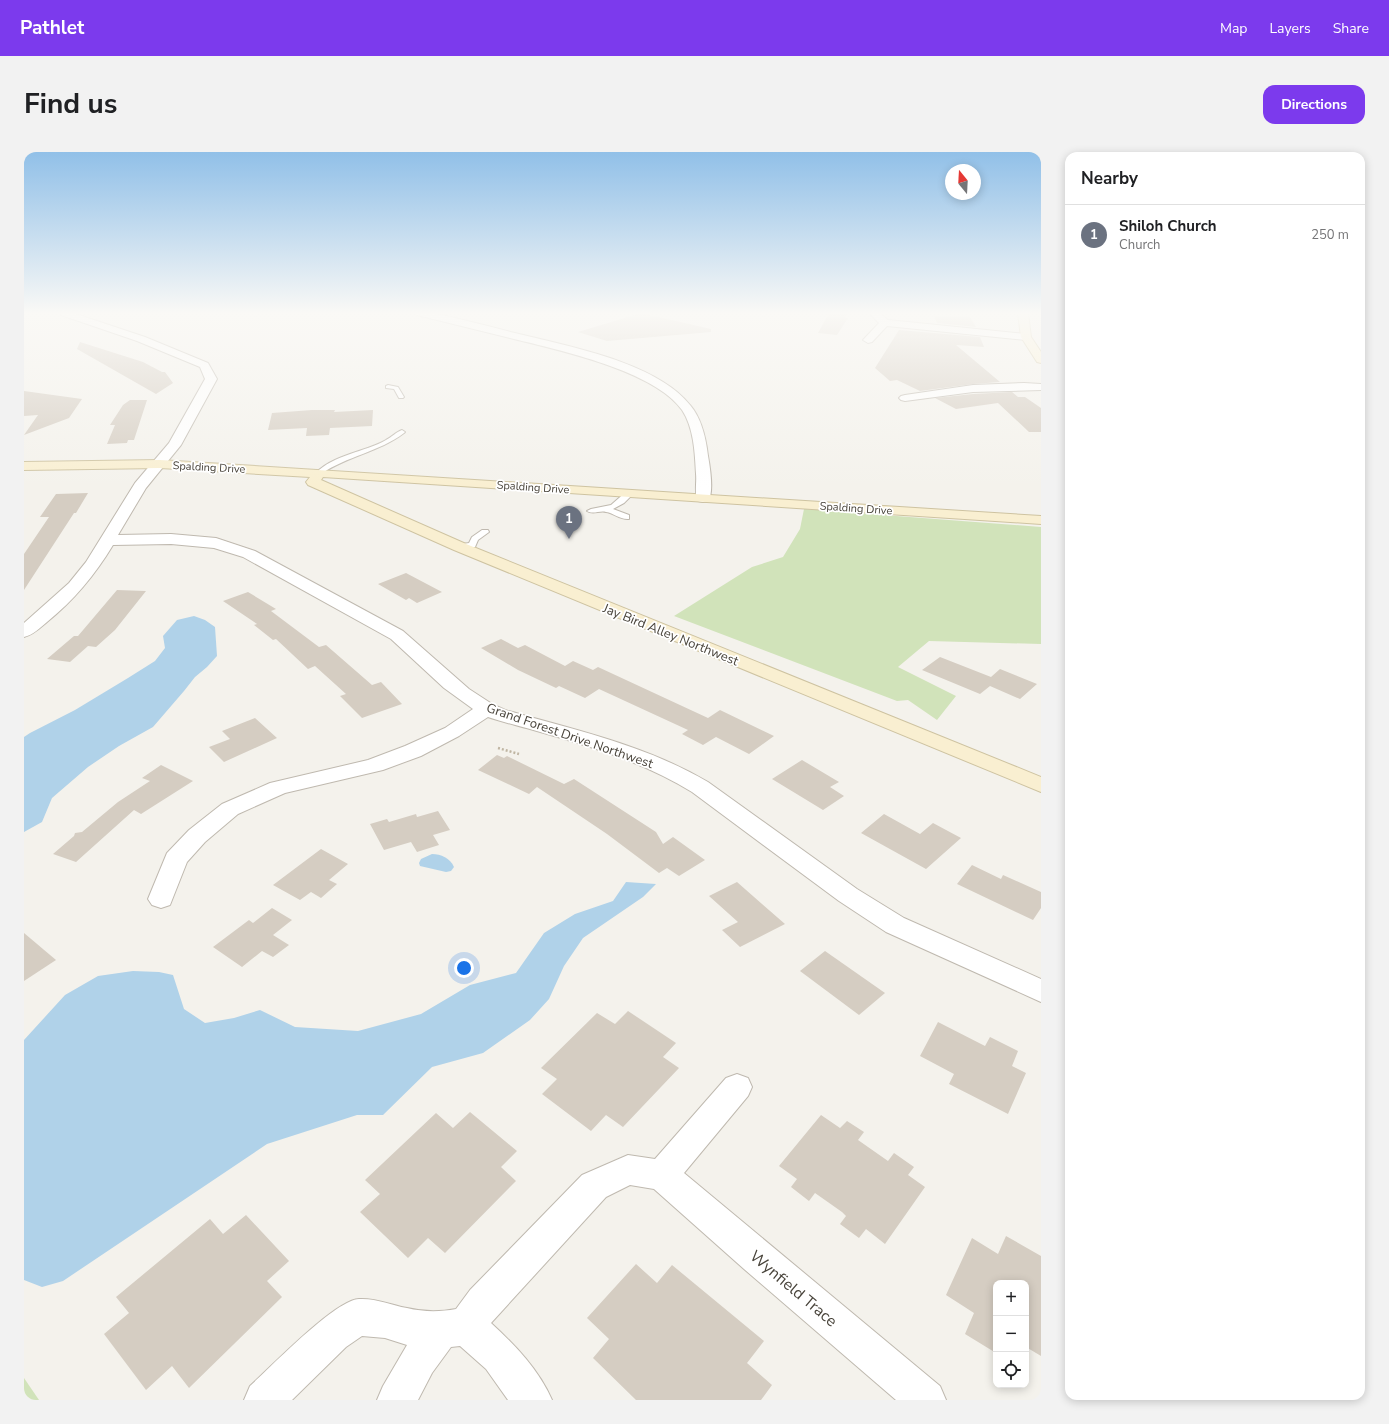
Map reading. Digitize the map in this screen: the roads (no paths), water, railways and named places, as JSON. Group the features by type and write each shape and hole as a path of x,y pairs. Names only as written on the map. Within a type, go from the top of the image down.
{"main road":[{"name":"Spalding Drive","path":"24,466 160,464 1041,520"},
{"name":"Jay Bird Alley Northwest","path":"319,473 313,482 460,547 1041,785"}],"street":[{"path":"24,632 51,610 75,587 93,564 140,486 160,464 179,439 211,379 207,371"},
{"path":"632,371 670,390 687,408 700,445 703,498"},
{"path":"905,398 930,393 984,387 1041,387"},
{"name":"Grand Forest Drive Northwest","path":"107,540 171,539 216,543 249,554 397,635 416,651 442,677 487,709 624,751 679,773 848,895 895,925 1041,991"},
{"path":"161,899 176,859 197,836 230,809 278,788 375,765 413,751 452,732 487,709"},
{"path":"397,1400 419,1360 453,1328 483,1303 594,1186 628,1170 662,1175 737,1087"},
{"name":"Wynfield Trace","path":"662,1175 756,1257 926,1400"},
{"path":"264,1400 333,1334 358,1317 385,1320 408,1327 453,1328 499,1356 532,1400"}],"lane":[{"path":"388,387 396,388 401,397"},
{"path":"319,473 351,456 388,442 402,432"},
{"path":"591,511 608,510 619,505 630,493"},
{"path":"608,510 626,516"},
{"path":"460,547 472,544 475,539 485,532"}],"water":[{"path":"194,616 205,620 215,627 217,656 195,677 153,727 119,746 88,767 52,798 42,822 24,832 24,737 75,710 155,661 165,648 163,636 177,620"},
{"path":"432,854 445,857 454,867 451,871 446,872 420,866 419,863 421,859"},
{"path":"626,882 656,884 643,897 583,938 564,966 549,999 530,1020 483,1053 432,1067 383,1115 357,1115 267,1144 63,1281 42,1287 24,1280 24,1040 65,995 98,976 133,971 159,972 173,975 184,1009 205,1023 234,1018 260,1010 295,1027 358,1031 421,1014 470,985 516,973 544,933 575,914 613,901"}],"place":[{"name":"Shiloh Church","path":"569,539"}]}
